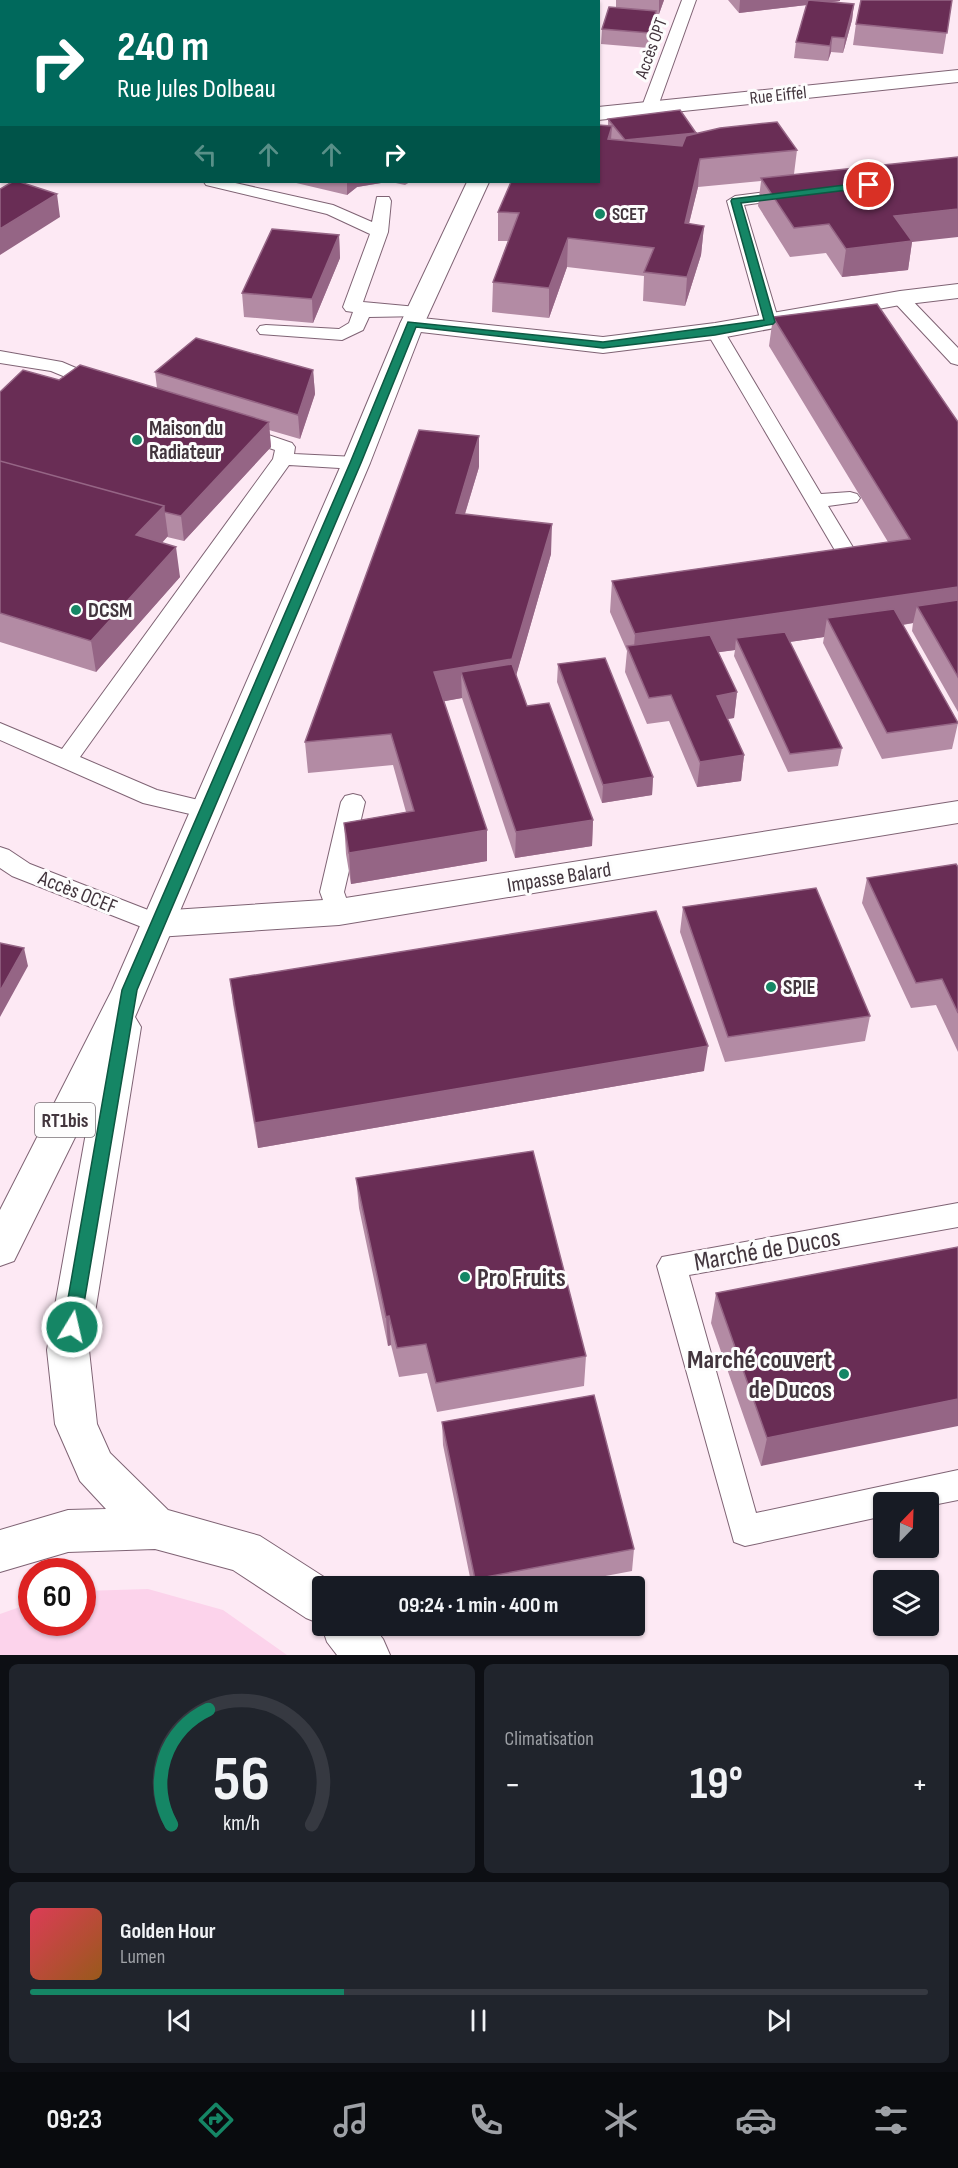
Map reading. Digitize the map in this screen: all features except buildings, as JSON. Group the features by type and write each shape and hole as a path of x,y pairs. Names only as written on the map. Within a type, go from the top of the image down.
{"main road":[{"name":"Rue Eiffel","path":"600,114 958,76"},
{"name":"RT1bis","path":"0,1249 130,990 356,463 415,317 478,183"},
{"path":"415,317 603,345 715,332 900,298 958,291"},
{"name":"Impasse Balard","path":"157,924 339,912 958,812"},
{"name":"RT1bis","path":"130,990 68,1350 76,1424 94,1467 155,1528"},
{"path":"0,1551 68,1531 155,1528 244,1551 312,1595"},
{"path":"351,1636 367,1655"}],"lane":[{"name":"Accès OPT","path":"649,109 689,0"},
{"path":"216,183 333,210 379,232"},
{"path":"770,322 735,201 806,192"},
{"path":"383,201 379,232 352,307 415,317"},
{"path":"900,298 958,359"},
{"path":"266,330 342,335 357,326 362,311 415,317"},
{"path":"715,332 853,564"},
{"path":"0,357 55,366 117,391"},
{"path":"66,760 282,459 285,447 226,427"},
{"path":"282,459 356,463"},
{"path":"815,501 850,498"},
{"path":"0,731 151,797 207,810"},
{"path":"339,912 332,892 353,802"},
{"name":"Accès OCEF","path":"0,856 21,870 157,924"},
{"name":"Marché de Ducos","path":"958,1215 672,1266 745,1531 958,1485"}],"shaded area":[{"path":"148,1589 223,1610 287,1655 0,1655 0,1614 18,1608 18,1636 96,1636 96,1591"}],"place":[{"name":"SCET","path":"600,214"},
{"name":"Maison du Radiateur","path":"137,440"},
{"name":"DCSM","path":"76,610"},
{"name":"SPIE","path":"771,987"},
{"name":"Pro Fruits","path":"465,1277"},
{"name":"Marché couvert de Ducos","path":"844,1374"}],"route":[{"path":"72,1327 130,990 356,463 412,324 603,345 715,332 770,322 735,201 869,185"}]}
